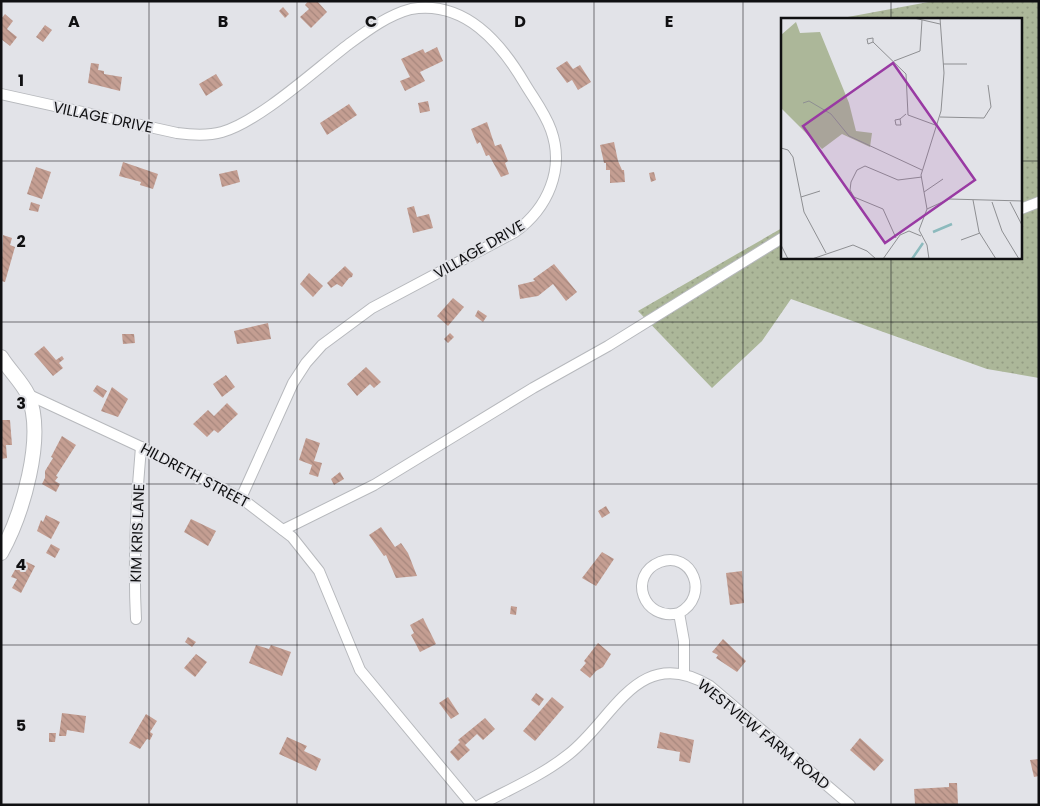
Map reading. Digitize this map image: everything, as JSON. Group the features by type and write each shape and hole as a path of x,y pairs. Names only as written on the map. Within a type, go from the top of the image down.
{"street":[{"name":"VILLAGE DRIVE","path":"1,94 177,133 222,132 258,114 373,27 404,11 433,7 460,14 477,24 492,37 507,55 545,118 554,142 556,168 549,193 535,215 515,232 372,308 322,345 306,363 293,383 241,498"},
{"path":"1022,209 1039,202"},
{"path":"284,530 374,485 534,388 608,346 781,239"},
{"name":"HILDRETH STREET","path":"1,357 27,394 141,447 241,498 292,537 319,571 360,670 472,805"},
{"path":"1,553 22,507 28,483 33,432 27,394"},
{"name":"KIM KRIS LANE","path":"136,619 134,584 135,519 141,447"},
{"path":"662,561 680,562 689,569 695,579 696,591 692,602 678,613 667,614 656,611 647,603 642,593 645,576 652,566 662,561"},
{"path":"678,613 684,641 684,674"},
{"name":"WESTVIEW FARM ROAD","path":"480,805 566,756 582,742 632,686 657,676 684,674 710,686 850,805"}],"green space":[{"path":"934,1 1039,1 1039,378 987,369 791,299 762,341 712,388 638,311 781,229 781,259 1022,259 1022,18 842,18"}],"building":[{"path":"308,1 317,1 327,12 311,28 300,17 309,9 305,5"},
{"path":"283,7 289,14 285,18 279,11"},
{"path":"5,14 13,21 7,29 17,37 10,46 1,39 1,19"},
{"path":"45,25 52,30 43,42 36,37"},
{"path":"437,47 443,61 420,72 425,81 405,91 400,81 410,77 401,59 423,49 425,53"},
{"path":"567,61 573,69 580,65 591,82 578,90 572,80 567,83 556,68"},
{"path":"91,63 99,64 98,70 104,71 104,74 122,77 120,91 88,83"},
{"path":"216,74 223,85 206,96 199,84"},
{"path":"428,101 430,111 420,113 418,103"},
{"path":"349,104 357,115 327,135 320,123"},
{"path":"487,122 495,146 501,144 508,161 505,163 509,174 501,177 489,155 486,156 480,142 477,144 471,129"},
{"path":"614,142 618,161 622,170 624,170 625,182 610,183 610,170 606,170 606,163 604,163 600,145"},
{"path":"123,162 158,174 153,189 140,185 141,182 119,176"},
{"path":"36,167 51,172 42,199 27,194"},
{"path":"237,170 240,182 222,187 219,174"},
{"path":"654,172 656,180 651,182 649,173"},
{"path":"31,202 40,205 38,212 29,210"},
{"path":"414,206 417,217 429,214 433,228 413,233 407,208"},
{"path":"3,235 12,238 10,245 15,247 5,282 1,281"},
{"path":"554,264 577,292 566,301 553,284 538,296 520,299 518,285 535,281 533,279"},
{"path":"345,266 353,274 352,277 342,287 337,284 331,288 327,283"},
{"path":"309,273 323,286 313,297 300,284"},
{"path":"453,298 464,307 448,326 437,316"},
{"path":"478,310 487,316 483,322 475,316"},
{"path":"268,323 271,339 237,344 234,331"},
{"path":"450,333 454,337 448,343 444,339"},
{"path":"122,334 134,334 135,343 123,344"},
{"path":"44,346 56,360 62,356 64,359 59,363 63,368 53,376 34,354"},
{"path":"366,367 381,382 374,388 370,384 357,396 347,384"},
{"path":"226,375 235,387 222,397 213,384"},
{"path":"97,385 107,391 103,398 93,391"},
{"path":"112,387 128,399 118,417 101,411"},
{"path":"227,403 238,414 218,433 214,430 207,437 193,424 208,410 214,416"},
{"path":"1,420 10,420 12,445 6,445 7,458 1,459"},
{"path":"62,436 76,445 56,476 58,477 55,481 60,484 56,492 42,484 45,478 45,471 53,458 51,457"},
{"path":"306,438 320,443 314,461 322,463 318,477 309,474 312,465 299,460"},
{"path":"340,472 344,479 334,485 331,479"},
{"path":"606,506 610,513 602,518 598,511"},
{"path":"46,515 60,522 51,539 37,531 41,520 43,522"},
{"path":"191,519 216,531 208,546 184,532"},
{"path":"381,527 395,547 401,543 408,553 417,576 396,578 386,555 384,556 369,535"},
{"path":"51,544 60,549 55,558 46,553"},
{"path":"602,552 614,559 596,586 582,578"},
{"path":"21,559 35,566 21,593 12,588 17,579 11,577"},
{"path":"742,571 744,603 730,605 726,573"},
{"path":"511,606 517,607 516,615 510,614"},
{"path":"423,618 436,644 420,652 411,635 414,633 410,625"},
{"path":"188,637 196,642 192,647 185,642"},
{"path":"723,639 746,661 737,672 716,658 718,655 712,652"},
{"path":"598,643 611,654 603,667 590,678 580,670 586,663 584,661"},
{"path":"256,645 269,649 271,645 291,652 282,676 249,663"},
{"path":"196,654 207,662 195,677 184,668"},
{"path":"536,693 544,699 539,706 531,700"},
{"path":"448,697 459,714 451,719 439,703"},
{"path":"552,697 564,707 535,741 523,731"},
{"path":"62,713 86,716 84,733 67,730 66,736 59,736"},
{"path":"146,714 157,721 150,732 153,734 150,740 147,739 140,749 129,743"},
{"path":"485,718 495,729 483,740 477,734 465,745 470,750 458,761 450,752 460,742 458,740"},
{"path":"660,732 694,740 690,763 679,761 680,752 657,748"},
{"path":"49,733 56,733 55,742 49,742"},
{"path":"287,737 307,746 304,751 321,759 316,771 279,754"},
{"path":"860,738 884,760 874,771 850,750"},
{"path":"1039,759 1039,776 1034,777 1030,760"},
{"path":"949,783 957,783 958,804 915,804 914,789 949,787"}]}
